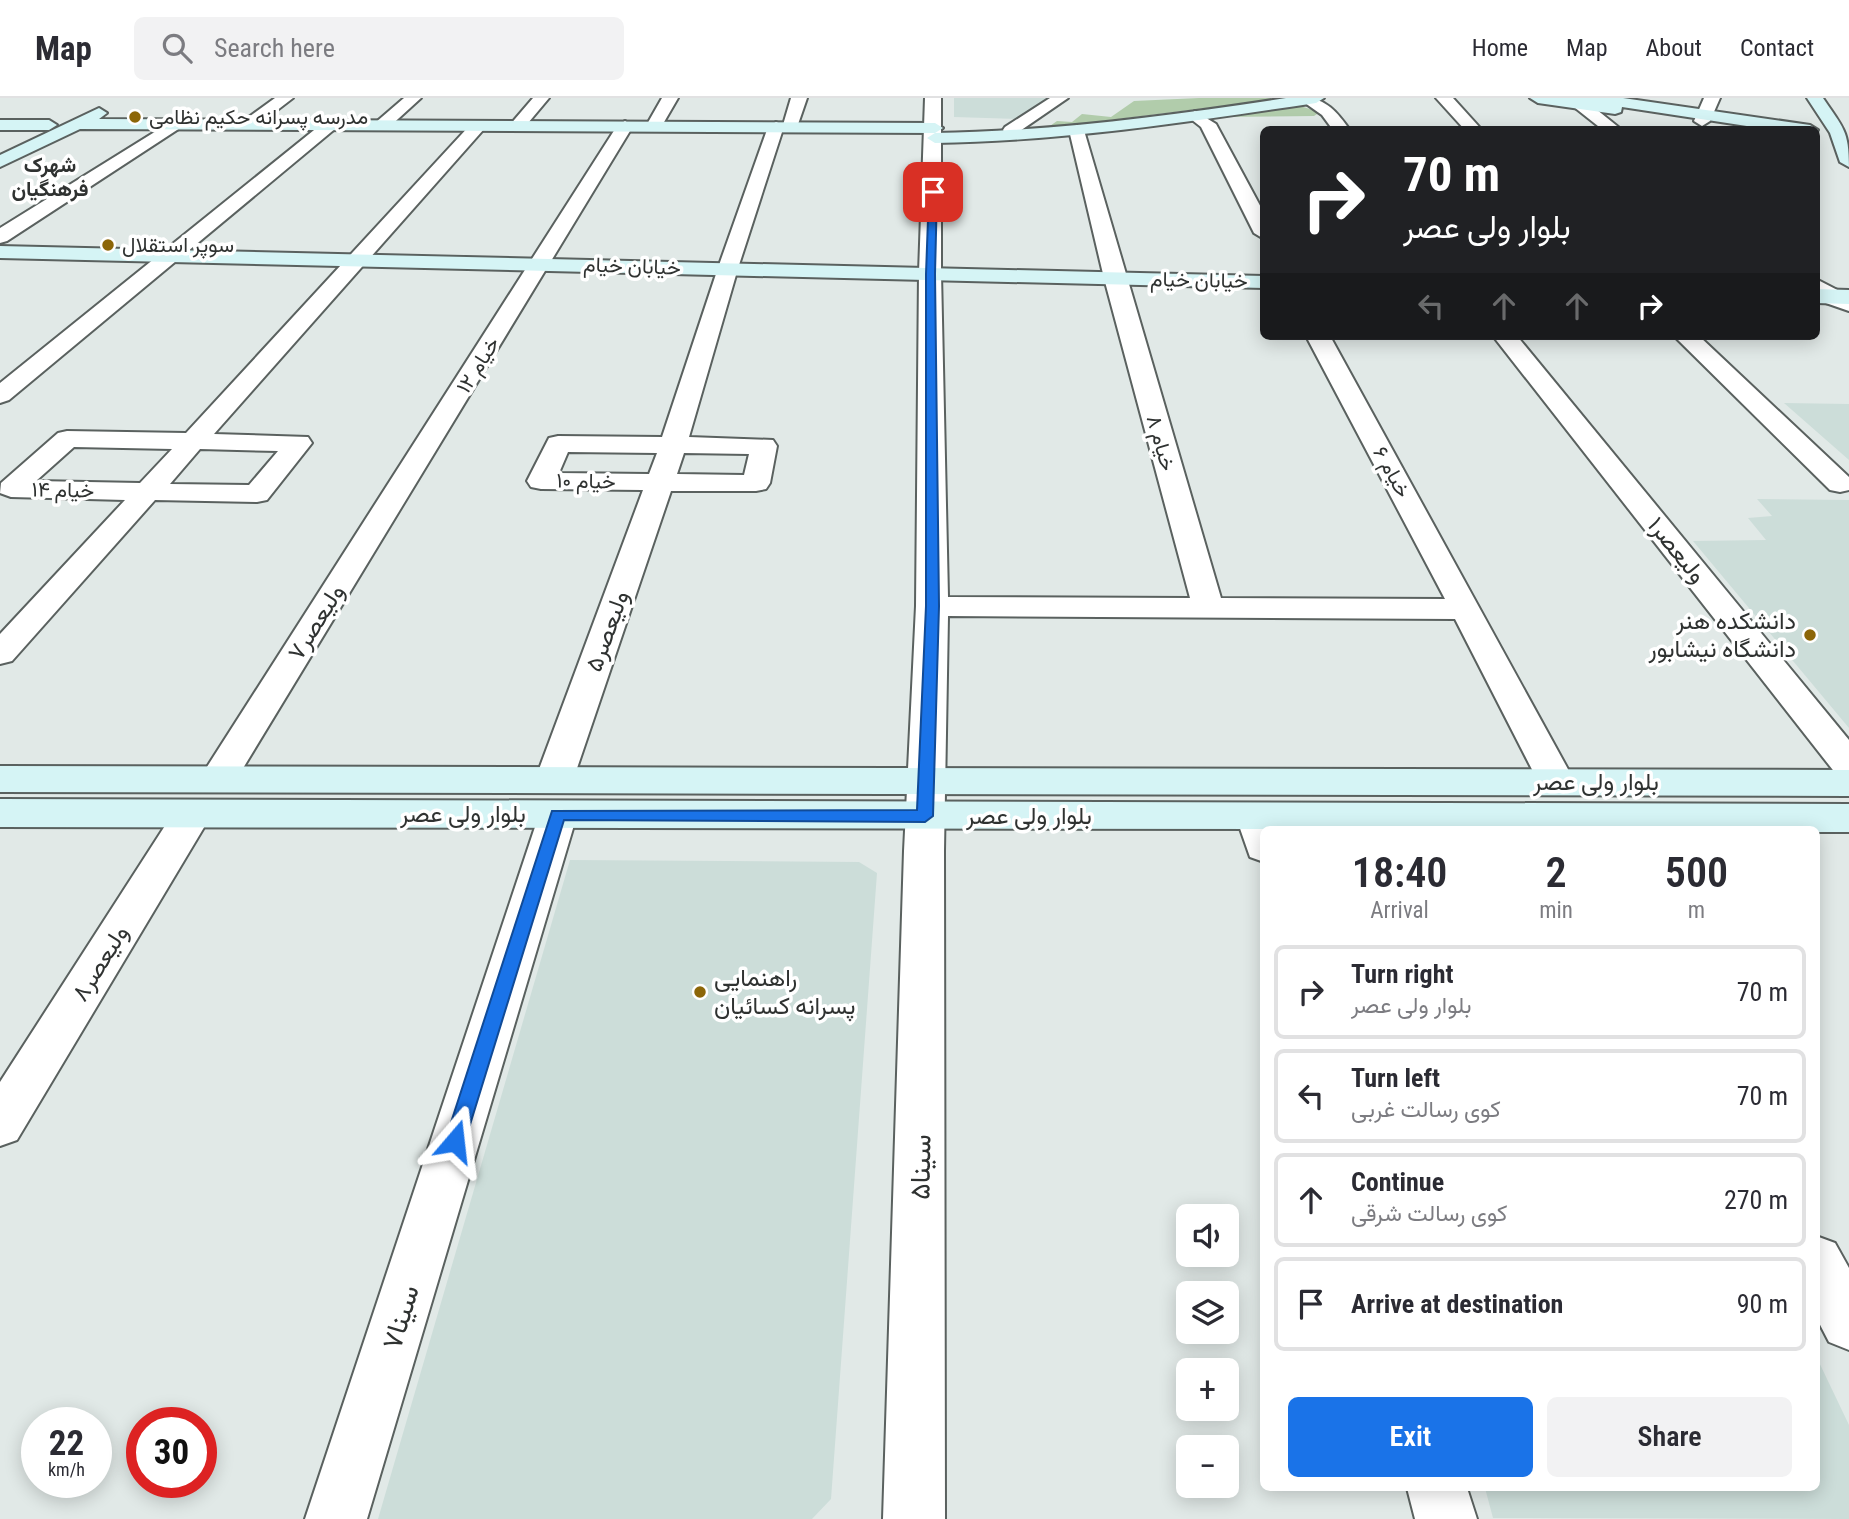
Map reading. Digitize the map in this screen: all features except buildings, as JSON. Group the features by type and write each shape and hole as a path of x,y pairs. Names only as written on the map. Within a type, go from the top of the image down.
{"main road":[{"path":"1538,98 1586,101 1775,126"},
{"path":"1815,98 1840,138 1849,162"},
{"path":"76,124 783,127 997,137 1195,116 1313,99"},
{"path":"0,162 76,124 112,101"},
{"path":"0,149 49,125 112,101"},
{"path":"1704,118 1739,126"},
{"path":"0,125 49,125"},
{"path":"1820,131 1840,138"},
{"path":"1820,139 1840,138"},
{"name":"خیابان خیام","path":"0,251 1260,282"},
{"name":"بلوار ولی عصر","path":"3,801 38,779 218,779 556,797 926,799 1556,782 1849,783"},
{"name":"بلوار ولی عصر","path":"3,801 193,814 556,797"},
{"name":"بلوار ولی عصر","path":"926,799 1259,832"},
{"name":"بلوار ولی عصر","path":"1500,826 1849,818"}],"street":[{"path":"248,125 285,98"},
{"path":"382,125 413,98"},
{"path":"517,126 541,98"},
{"path":"654,126 670,98"},
{"path":"661,482 755,189 799,98"},
{"name":"سینا۵","path":"914,1519 926,799 932,606 930,274 935,133 933,98"},
{"path":"1011,130 1060,98"},
{"path":"1444,98 1470,126"},
{"path":"1704,118 1712,98"},
{"path":"1313,99 1339,126"},
{"path":"1586,101 1610,126"},
{"path":"1195,116 1208,124 1260,225"},
{"path":"0,237 174,125"},
{"path":"0,395 330,125"},
{"path":"0,654 195,442 355,260 478,126"},
{"name":"خیام ۱۲","path":"415,466 625,126"},
{"name":"خیام ۸","path":"1077,130 1115,278 1208,607"},
{"name":"خیام ۶","path":"1320,340 1556,782"},
{"name":"ولیعصر۱","path":"1508,340 1849,765"},
{"path":"1690,340 1840,484"},
{"name":"خیام ۱۴","path":"67,439 299,443 257,494 149,492 11,489 67,439"},
{"name":"خیام ۱۰","path":"558,444 764,446 756,483 661,482 541,481 558,444"},
{"name":"ولیعصر۷","path":"218,779 415,466"},
{"name":"ولیعصر۵","path":"463,1116 556,797 661,482"},
{"path":"932,606 1466,609"},
{"name":"ولیعصر۸","path":"4,1119 193,814"},
{"name":"سینا۷","path":"336,1519 463,1116"},
{"path":"1820,1269 1849,1322"},
{"path":"1438,1491 1446,1519"}],"shaded area":[{"path":"954,98 1049,98 1018,119 954,117"},
{"path":"1784,403 1849,404 1849,460"},
{"name":"دانشکده هنر دانشگاه نیشابور","path":"1757,499 1849,500 1849,728 1693,541 1766,540 1748,518 1772,516"},
{"path":"570,860 859,862 877,873 831,1499 812,1519 378,1519"},
{"path":"1820,1364 1849,1425 1849,1519 1493,1518 1486,1491 1820,1491"}],"green space":[{"path":"1285,98 1047,128 1057,121 1072,122 1082,114 1111,117 1134,101"},
{"path":"1300,106 1320,112 1314,116 1216,117"}],"place":[{"name":"مدرسه پسرانه حکیم نظامی","path":"135,117"},
{"name":"سوپر استقلال","path":"108,245"},
{"name":"دانشکده هنر دانشگاه نیشابور","path":"1810,635"},
{"name":"راهنمایی پسرانه کسائیان","path":"700,992"}],"district":[{"name":"شهرک فرهنگیان","path":"50,177"}],"route":[{"path":"455,1141 558,815 925,816 932,606 930,274 933,192"}]}
